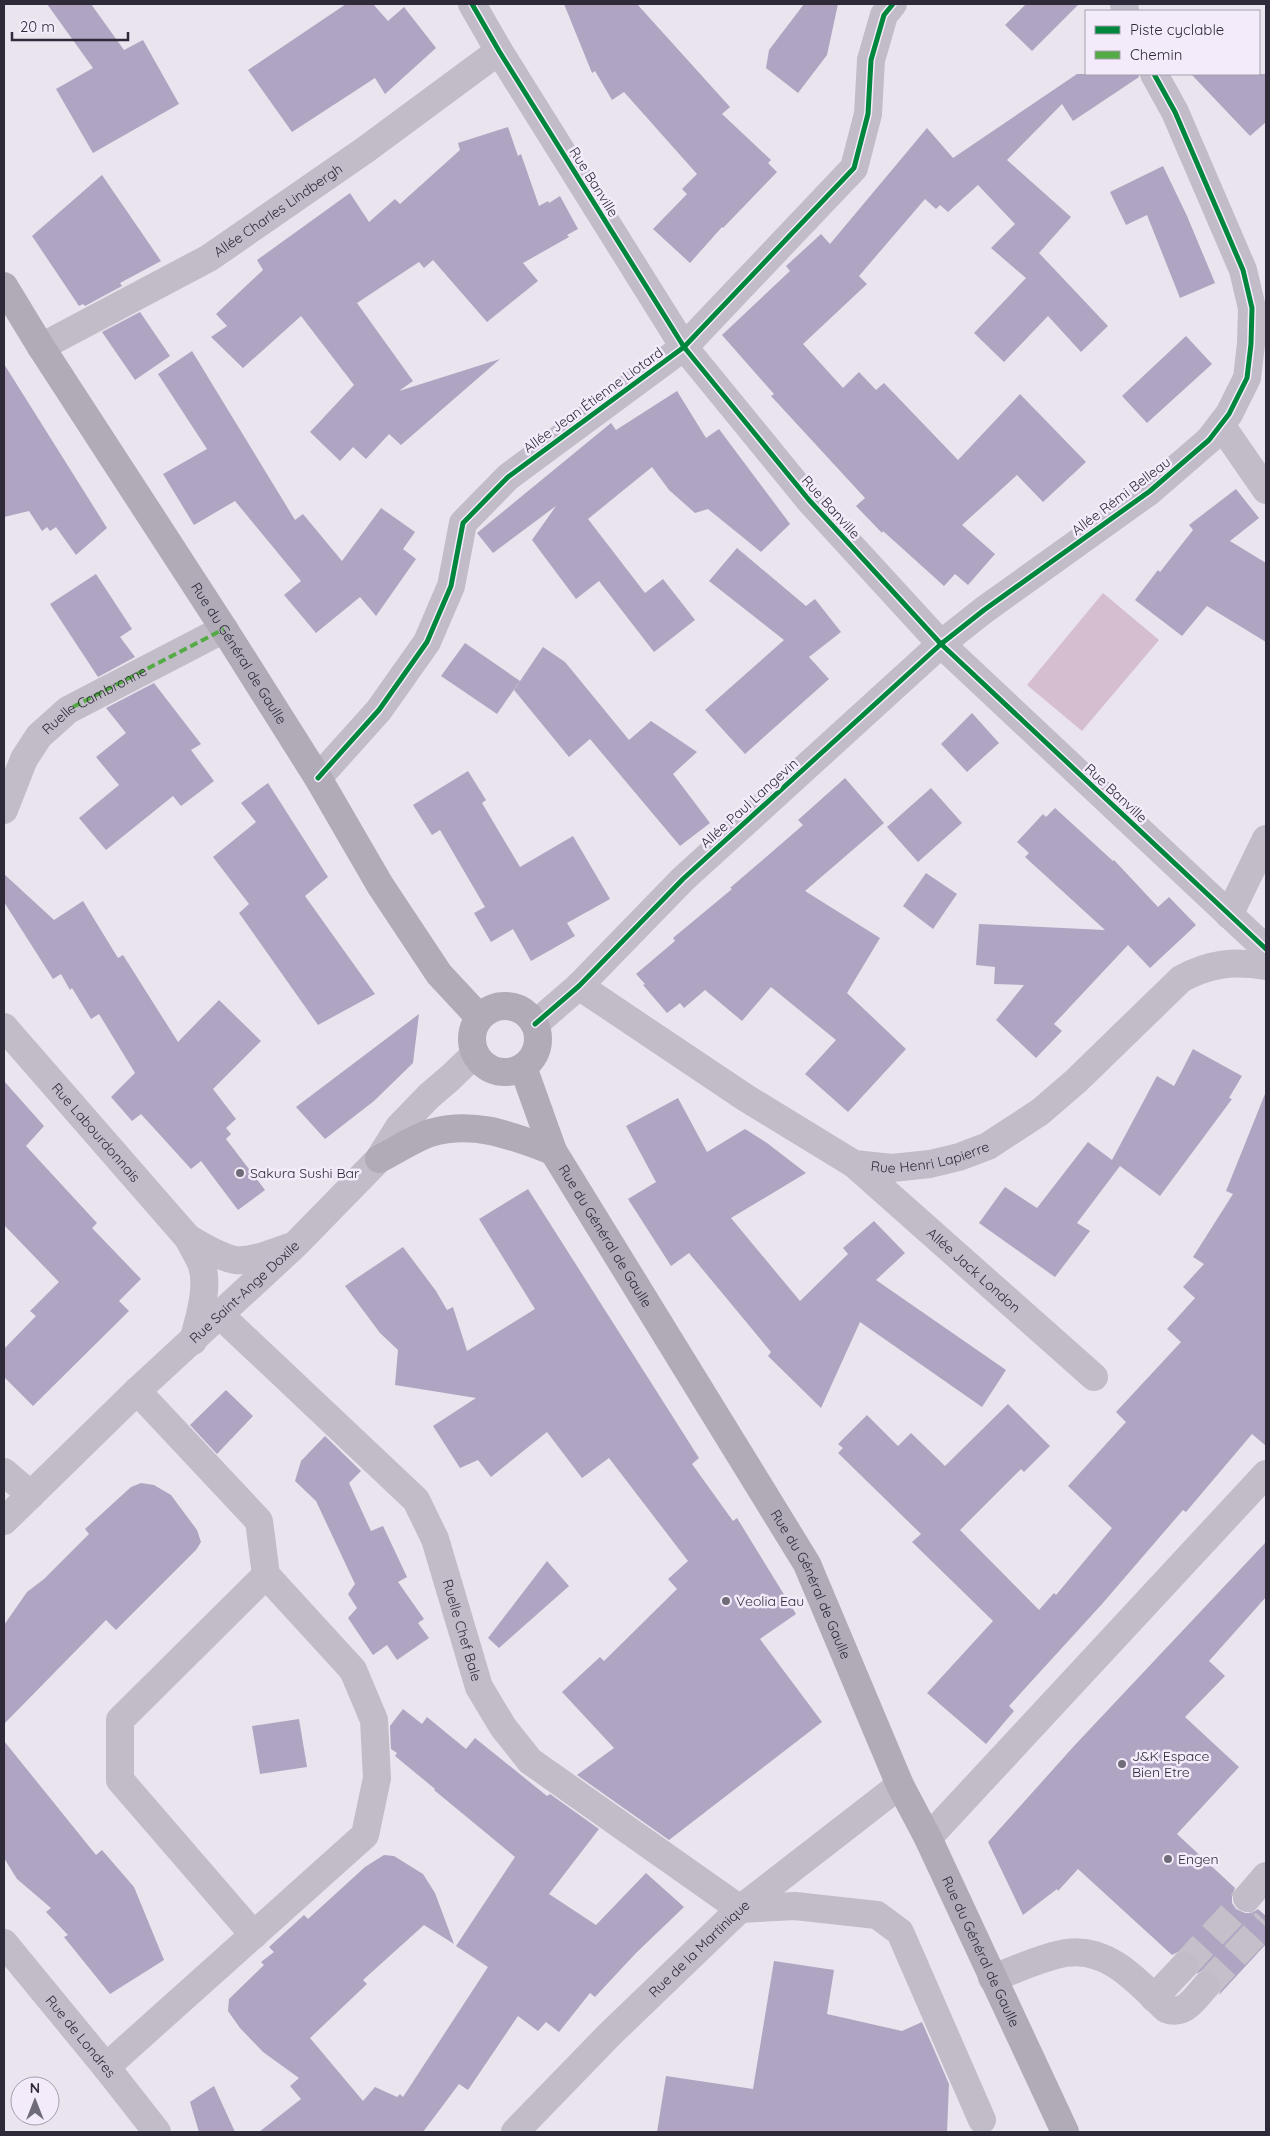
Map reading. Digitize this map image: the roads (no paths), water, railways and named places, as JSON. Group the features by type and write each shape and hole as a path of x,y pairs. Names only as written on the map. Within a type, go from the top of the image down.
{"main road":[{"name":"Rue du Général de Gaulle","path":"7,299 41,347 224,630 318,778 380,885 439,974 479,1017"},
{"path":"502,1006 515,1007 526,1014 535,1024 538,1036 536,1049 523,1067 510,1072 496,1071 480,1062 475,1054 471,1041 473,1028 479,1017 490,1009 502,1006"},
{"name":"Rue du Général de Gaulle","path":"523,1067 553,1151 807,1564 900,1785 928,1838 992,1978 1065,2129"},
{"path":"379,1159 429,1134 454,1128 488,1129 553,1151"}],"street":[{"name":"Rue Banville","path":"472,4 499,51 684,347 809,500 941,644 1266,949"},
{"name":"Allée Jean Étienne Liotard","path":"318,778 379,710 427,642 451,586 463,524 508,477 684,347 854,168 868,114 871,60 888,9"},
{"name":"Allée Charles Lindbergh","path":"41,347 209,258 365,150 499,51"},
{"name":"Allée Rémi Belleau","path":"941,644 984,610 1150,491 1209,440 1221,425 1247,378 1251,344 1252,308 1243,270 1175,112 1155,75"},
{"path":"1221,425 1266,490"},
{"name":"Ruelle Cambronne","path":"4,810 24,759 39,736 68,710 224,630"},
{"name":"Allée Paul Langevin","path":"535,1024 579,986 682,879 941,644"},
{"path":"1229,914 1266,838"},
{"name":"Rue Henri Lapierre","path":"579,986 746,1098 854,1164 892,1168 930,1164 959,1157 988,1146 1040,1112 1076,1081 1181,979 1198,970 1215,965 1233,963 1266,966"},
{"name":"Rue Labourdonnais","path":"4,1027 188,1238"},
{"name":"Rue Saint-Ange Doxile","path":"4,1521 137,1391 295,1245 379,1159 399,1127 429,1096 475,1054"},
{"name":"Allée Jack London","path":"854,1164 1094,1377"},
{"path":"188,1238 216,1253 236,1260 258,1258 295,1245"},
{"path":"188,1238 202,1264 204,1286 202,1308 193,1341"},
{"name":"Ruelle Chef Bale","path":"220,1315 416,1500 435,1539 479,1687 503,1728 530,1761 740,1908"},
{"path":"106,2066 365,1835 377,1778 374,1720 352,1670 266,1575 259,1521 137,1391"},
{"path":"4,1472 31,1495"},
{"path":"928,1838 1266,1474"},
{"path":"254,1935 120,1780 120,1720 266,1575"},
{"name":"Rue de la Martinique","path":"515,2132 610,2034 740,1908 900,1785"},
{"path":"1246,1898 1266,1876"},
{"path":"740,1908 795,1906 877,1915 900,1932 982,2120"},
{"name":"Rue de Londres","path":"4,1943 106,2066 157,2132"},
{"path":"992,1978 1066,1953 1102,1957 1124,1970 1166,2009 1174,2012 1182,2011 1206,1986"},
{"path":"1154,1998 1184,1966"}],"tunnel":[{"path":"1184,1966 1247,1898"},
{"path":"1206,1986 1266,1922"}],"place":[{"name":"Sakura Sushi Bar","path":"240,1173"},
{"name":"Veolia Eau","path":"726,1601"},
{"name":"J&K Espace Bien Etre","path":"1122,1764"},
{"name":"Engen","path":"1168,1859"}]}
